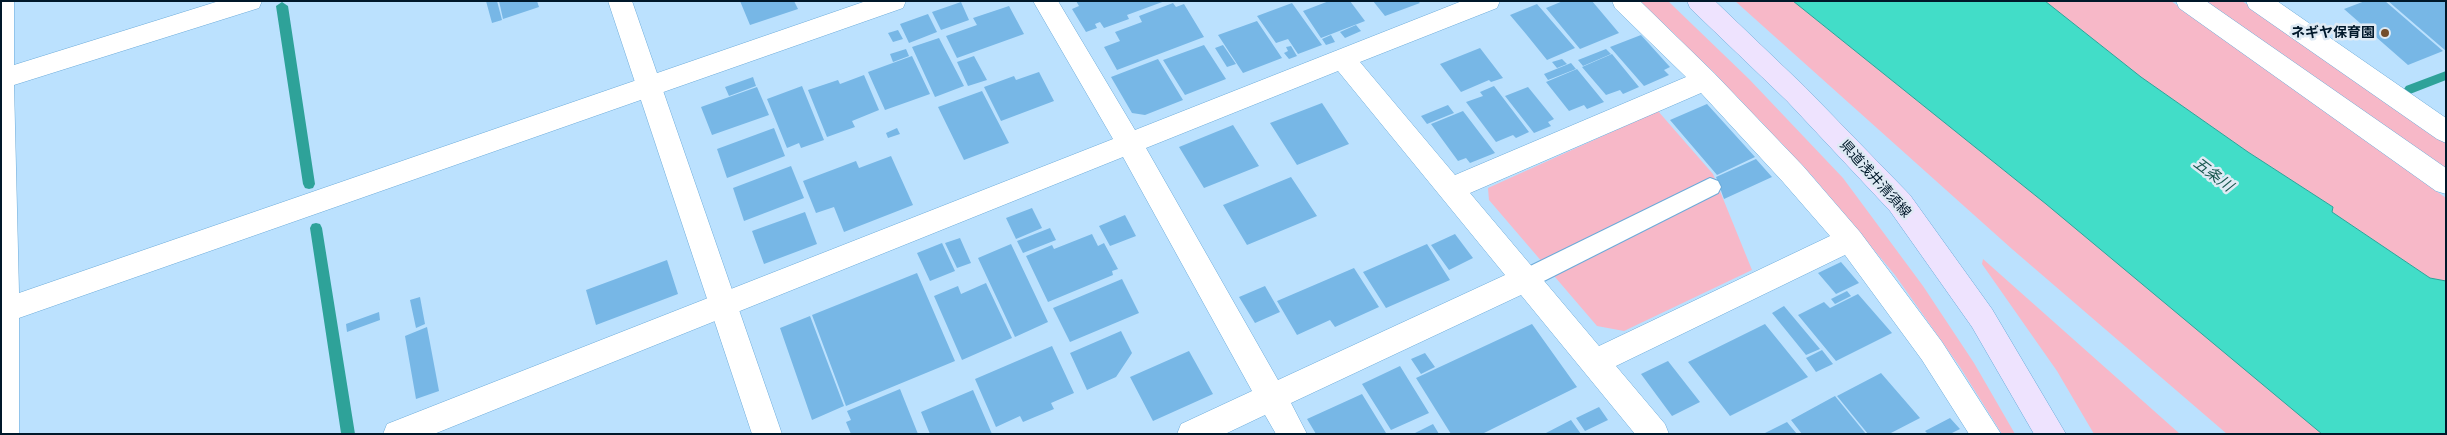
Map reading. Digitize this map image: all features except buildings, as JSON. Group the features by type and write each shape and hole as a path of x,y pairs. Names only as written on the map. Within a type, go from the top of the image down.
{"main road":[{"name":"県道浅井清須線","path":"1699,1 1796,94 1900,203 1982,318 2051,434"}],"street":[{"path":"1,66 2,1"},
{"path":"1,79 250,1"},
{"path":"620,1 767,434"},
{"path":"3,312 894,1"},
{"path":"1045,1 1129,143 1292,434"},
{"path":"398,434 1488,1"},
{"path":"1624,1 1705,80 1793,174 1850,240 1932,351 1986,434"},
{"path":"2188,1 2446,184"},
{"path":"2258,1 2446,132"},
{"path":"1343,59 1654,434"},
{"path":"1451,189 1705,80"},
{"path":"1,85 4,434"},
{"path":"1594,362 1850,240"},
{"path":"1192,434 1526,279"}],"lane":[{"path":"1526,279 1710,187"}],"shaded area":[{"path":"1640,1 1668,1 1749,79 1843,178 1923,286 1974,363 2015,434 2002,434 1960,367 1895,275 1813,177 1731,91"},
{"path":"1735,1 1793,1 2046,204 2322,434 2227,434 2012,249"},
{"path":"2045,1 2171,1 2446,198 2446,281 2430,278 2332,212 2333,207 2248,152 2141,77"},
{"path":"2205,1 2242,1 2446,143 2446,172"},
{"path":"1658,111 1713,174 1752,270 1624,331 1597,326 1489,200 1488,188"},
{"path":"1983,259 2180,434 2094,434 2057,371 1982,264"}],"water":[{"name":"五条川","path":"1793,1 2045,1 2141,77 2248,152 2333,207 2332,212 2430,278 2446,281 2446,434 2322,434 2046,204"}],"waterway":[{"path":"282,6 309,184"},
{"path":"2410,89 2446,75"},
{"path":"316,228 348,433"}],"place":[{"name":"ネギヤ保育園","path":"2385,33"}]}
